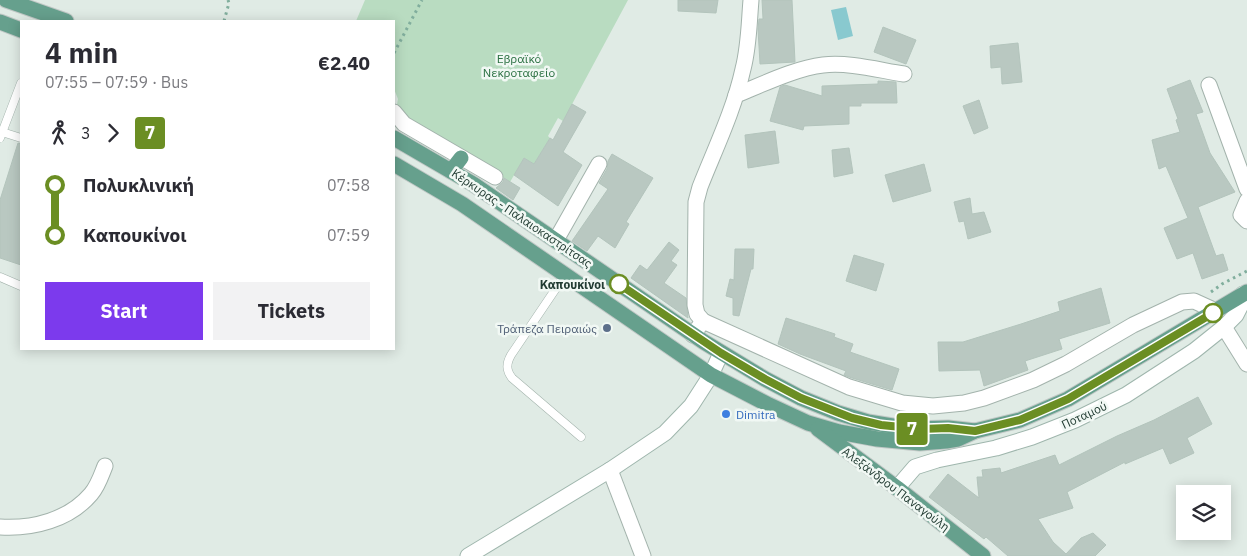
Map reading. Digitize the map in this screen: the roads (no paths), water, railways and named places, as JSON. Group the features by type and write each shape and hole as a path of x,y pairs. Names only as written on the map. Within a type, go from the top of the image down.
{"main road":[{"path":"6,0 63,20"},
{"path":"0,22 20,30"},
{"name":"Κέρκυρας - Παλαιοκαστρίτσας","path":"395,139 473,184 721,353 801,398 852,418 904,428 948,428 975,431"},
{"path":"452,171 461,158"},
{"name":"Κέρκυρας - Παλαιοκαστρίτσας","path":"395,165 462,204 711,374 767,404 808,423 858,436 920,444 958,439 975,431 1020,420 1068,399 1245,293"},
{"name":"Αλεξάνδρου Παναγούλη","path":"808,423 897,488 984,556"}],"street":[{"path":"751,0 748,44 744,68 736,95 696,202 695,305 697,314 703,321 849,388 902,403 933,406 964,403 984,398 1033,380 1066,364 1133,325 1182,302 1194,301 1216,311"},
{"path":"736,95 795,72 824,65 842,65 904,74"},
{"path":"1209,85 1247,189"},
{"path":"395,113 404,124 495,177"},
{"path":"556,240 599,164"},
{"path":"1247,202 1241,215 1247,221"},
{"name":"Ποταμού","path":"897,488 915,466 996,448 1032,437 1075,420 1126,395 1194,351 1224,327 1236,315 1245,293"},
{"path":"693,335 703,321"},
{"path":"1224,327 1247,364"},
{"path":"468,556 610,470 675,424 691,406 711,374 721,353"},
{"path":"0,527 26,527 62,517 81,504 92,493 99,482 104,466"},
{"path":"610,470 643,556"}],"lane":[{"path":"20,86 1,135 20,138"},
{"path":"565,275 511,355 507,371 512,378 581,437"},
{"path":"0,277 20,286"}],"water":[{"path":"846,7 853,36 838,40 831,10"}],"place":[{"name":"Καπουκίνοι","path":"619,284"},
{"name":"Τράπεζα Πειραιώς","path":"607,328"},
{"name":"Dimitra","path":"726,414"}],"park label":[{"name":"Εβραϊκό Νεκροταφείο","path":"519,65"}]}
